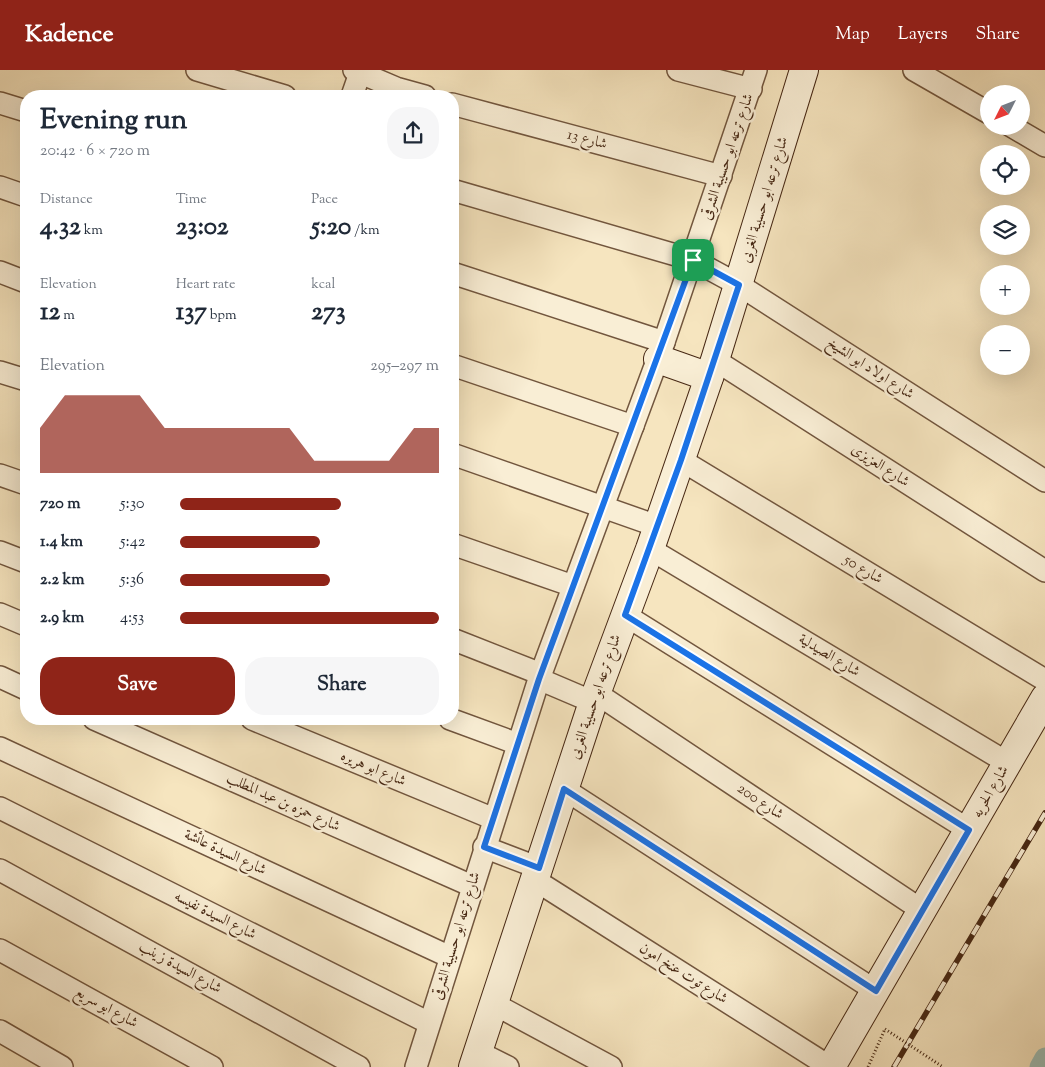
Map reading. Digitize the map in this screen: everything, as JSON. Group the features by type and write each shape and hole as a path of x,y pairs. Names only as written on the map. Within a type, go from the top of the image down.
{"street":[{"path":"197,70 265,90"},
{"path":"678,70 754,79"},
{"name":"شارع ترعه ابو حسيبة الغربى","path":"476,1059 594,697 681,460 712,369 804,70"},
{"path":"914,70 980,108"},
{"path":"353,90 357,71 403,90"},
{"name":"شارع ترعه ابو حسيبة الشرقى","path":"416,1067 484,847 540,676 662,350 754,79"},
{"path":"0,103 20,109"},
{"name":"شارع 13","path":"459,106 721,176"},
{"path":"1027,135 1045,146"},
{"path":"0,187 20,194"},
{"name":"شارع اولاد ابو الشيخ","path":"459,192 693,260 739,285 1045,481"},
{"path":"0,272 20,280"},
{"path":"459,276 712,369"},
{"path":"459,366 633,426"},
{"name":"شارع العزيزى","path":"712,369 1045,571"},
{"path":"0,372 20,378"},
{"name":"شارع الصيدلية","path":"459,456 603,506 1008,763"},
{"name":"شارع 50","path":"681,460 1045,680"},
{"path":"0,475 20,482"},
{"path":"459,546 573,586"},
{"path":"0,552 20,560"},
{"path":"0,614 20,622"},
{"path":"625,615 969,830"},
{"name":"شارع 200","path":"459,642 594,697 923,910"},
{"path":"0,677 20,686"},
{"name":"شارع الحريه","path":"831,1067 1045,698"},
{"path":"459,722 518,744"},
{"name":"شارع حمزه بن عبد المطلب","path":"108,725 472,886"},
{"name":"شارع ابو هريره","path":"267,725 494,819"},
{"name":"شارع السيدة عائشة","path":"0,748 450,957"},
{"path":"564,789 876,991"},
{"name":"شارع السيدة نفيسه","path":"0,808 429,1024"},
{"name":"شارع توت عنخ امون","path":"484,847 537,874 831,1067"},
{"name":"شارع السيدة زينب","path":"0,870 359,1067"},
{"name":"شارع ابو سريع","path":"0,950 212,1067"},
{"path":"494,1004 611,1067"},
{"path":"0,1032 62,1067"},
{"path":"476,1059 508,1067"}],"path":[{"path":"868,1067 885,1029 943,1067"}],"waterway":[{"path":"1040,1067 1045,1058"}],"railway":[{"path":"894,1067 1045,813"}],"route":[{"path":"693,260 739,285 681,460 625,615 969,830 876,991 564,789 539,868 484,847 539,679 693,260"}]}
